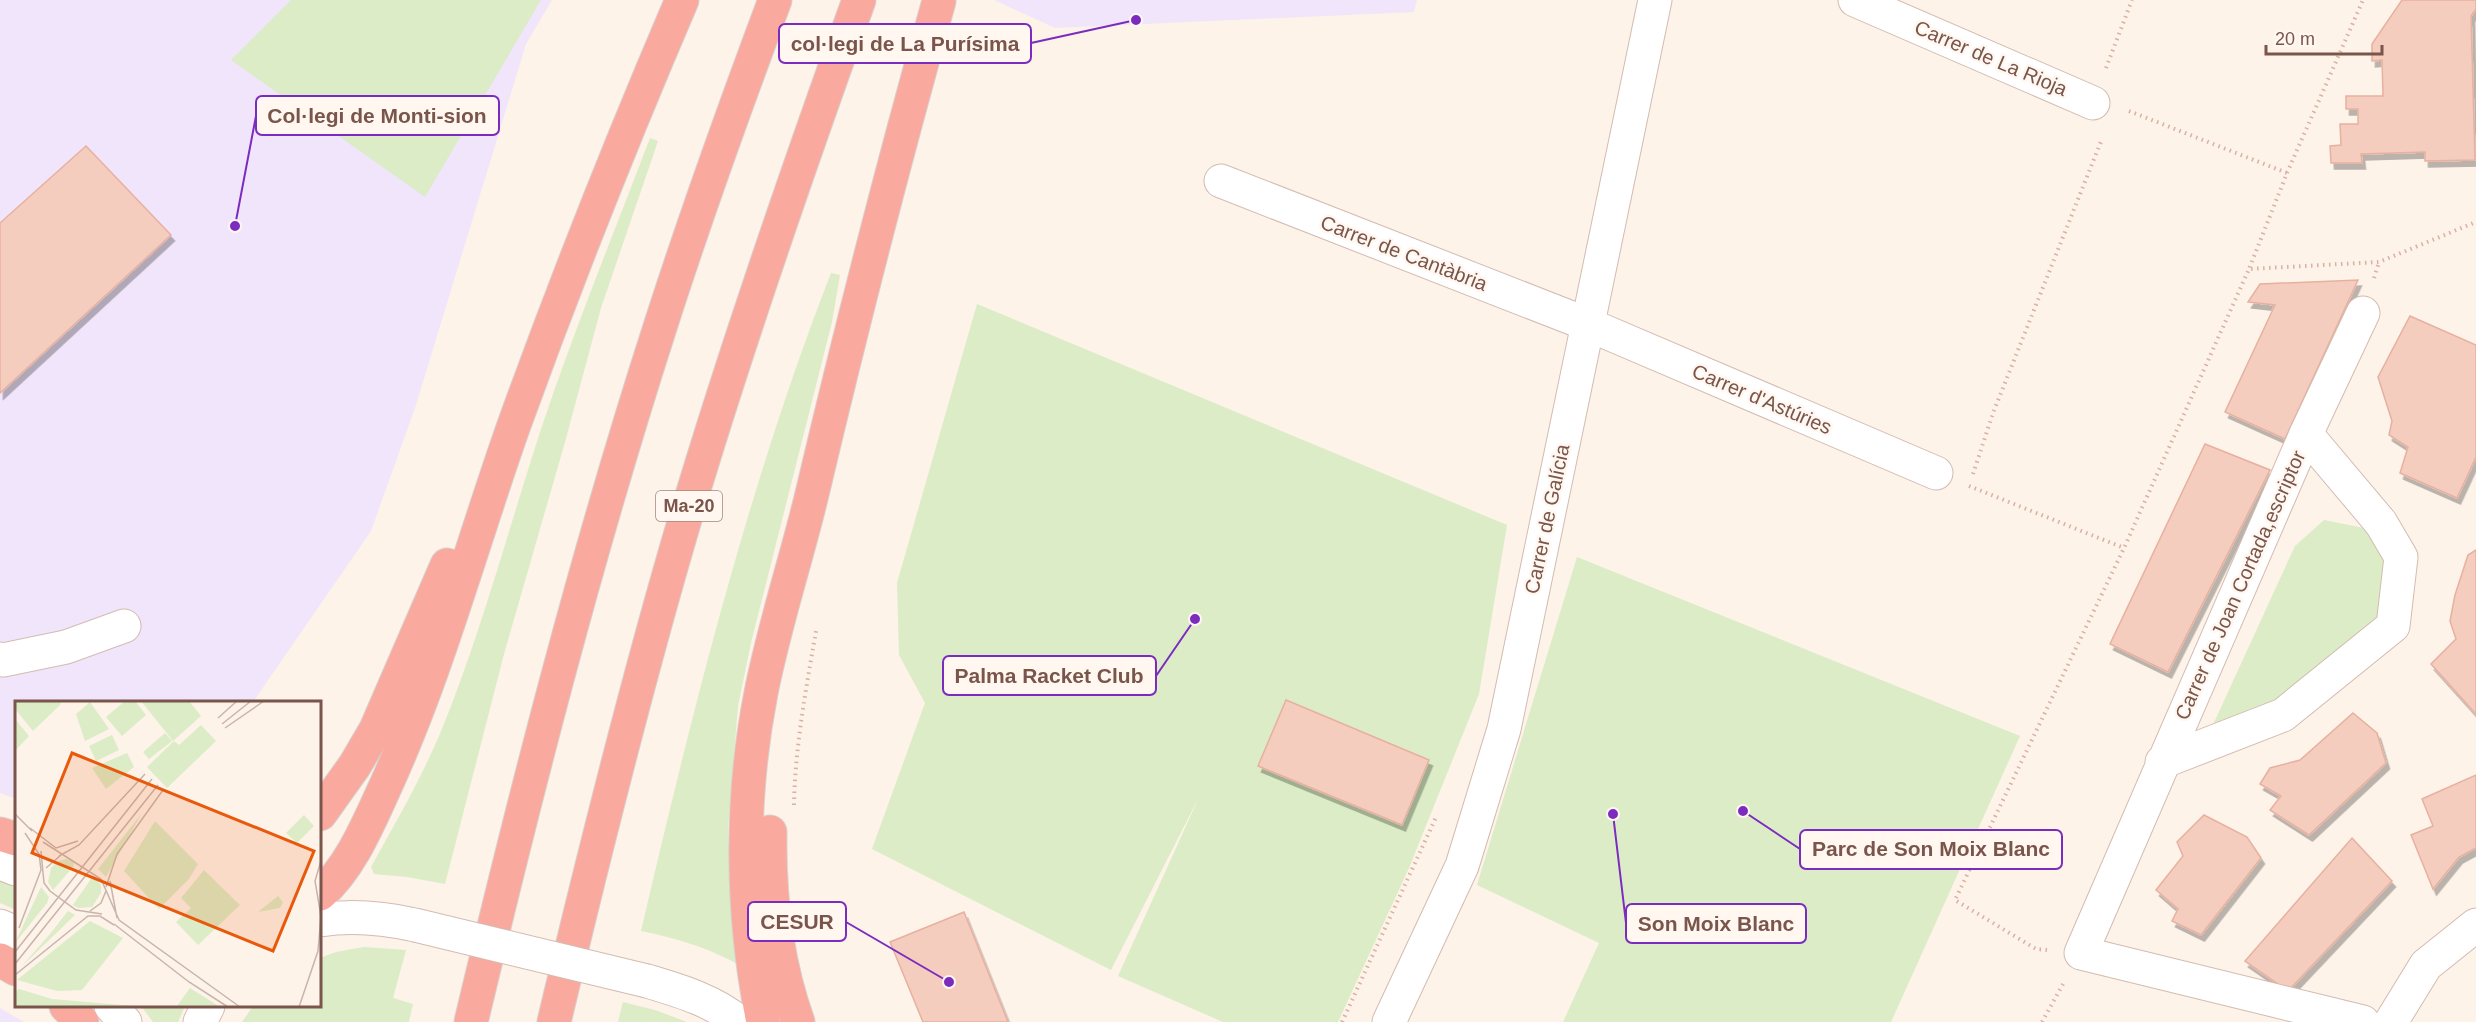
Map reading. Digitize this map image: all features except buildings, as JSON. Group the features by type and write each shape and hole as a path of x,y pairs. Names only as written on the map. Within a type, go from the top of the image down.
{"highway":[{"path":"321,893 336,876 361,836 407,738 429,681 514,426 597,204 682,0"},
{"path":"471,1022 554,689 605,506 665,313 723,141 775,0"},
{"name":"Ma-20","path":"554,1022 612,787 685,519 774,239 859,0"},
{"path":"763,1022 748,930 748,810 751,765 761,693 851,328 939,1"},
{"path":"321,813 355,765 376,729 440,580 514,426"},
{"path":"785,592 772,767 769,867 777,943 798,1022"},
{"path":"0,834 15,838"},
{"path":"0,960 15,968"},
{"path":"68,1007 82,1022"}],"street":[{"name":"Carrer de Galícia","path":"1389,1022 1462,866 1504,729 1655,0"},
{"name":"Carrer de La Rioja","path":"1855,0 2104,105"},
{"name":"Carrer de Cantàbria","path":"1221,181 1587,324"},
{"path":"2306,434 2363,313"},
{"name":"Carrer d'Astúries","path":"1587,324 1936,473"},
{"name":"Carrer de Joan Cortada,escriptor","path":"2081,953 2162,762 2306,434 2381,523 2401,557 2393,626 2283,715 2162,762"},
{"path":"0,659 66,647 124,626"},
{"path":"0,863 15,869"},
{"path":"321,920 359,917 387,919 647,981 704,1000 727,1012 739,1022"},
{"path":"2391,1022 2426,965 2476,925"},
{"path":"0,926 15,933"},
{"path":"2081,953 2363,1022"},
{"path":"113,1007 125,1022"},
{"path":"200,1022 207,1007"}],"path":[{"path":"1969,486 2104,105 2132,0"},
{"path":"2042,1022 2081,953 2036,949 1954,900 2124,548 2249,269 2287,173 2363,0"},
{"path":"965,55 973,33"},
{"path":"2104,105 2133,112 2287,173"},
{"path":"2249,269 2379,262 2476,222"},
{"path":"1936,473 2124,548"},
{"path":"794,815 795,780 803,708 818,620"},
{"path":"1342,1022 1437,813"}],"shaded area":[{"path":"0,0 552,0 526,44 415,408 371,531 254,701 15,701 15,799 0,793"},
{"path":"994,0 1417,0 1414,12 1055,28"},
{"path":"0,1008 24,1022 0,1022"}],"green space":[{"path":"291,0 541,0 425,197 231,60"},
{"path":"650,138 658,141 601,308 504,654 445,884 374,874 371,867 426,764 456,693 482,619 540,432"},
{"path":"831,273 840,275 832,322 751,643 738,706 728,829 732,903 741,966 692,944 641,931 724,599 774,434"},
{"path":"977,304 1507,525 1479,694 1409,868 1338,1022 1223,1022 1118,976 1200,795 1111,970 872,849 925,703 899,655 897,583"},
{"path":"2324,520 2374,530 2393,560 2385,622 2281,708 2206,740 2295,546"},
{"path":"1577,557 2020,736 1891,1022 1563,1022 1599,943 1477,885"},
{"path":"0,878 15,885 15,910 0,903"},
{"path":"364,947 406,950 393,998 413,1004 409,1022 242,1022 252,1007 321,1007 321,958 336,952"},
{"path":"623,1002 655,1010 687,1022 618,1022"},
{"path":"142,1007 185,1007 178,1022 153,1022"}],"place":[{"name":"col·legi de La Purísima","path":"1136,20"},
{"name":"Col·legi de Monti-sion","path":"235,226"},
{"name":"Palma Racket Club","path":"1195,619"},
{"name":"Parc de Son Moix Blanc","path":"1743,811"},
{"name":"Son Moix Blanc","path":"1613,814"},
{"name":"CESUR","path":"949,982"}]}
